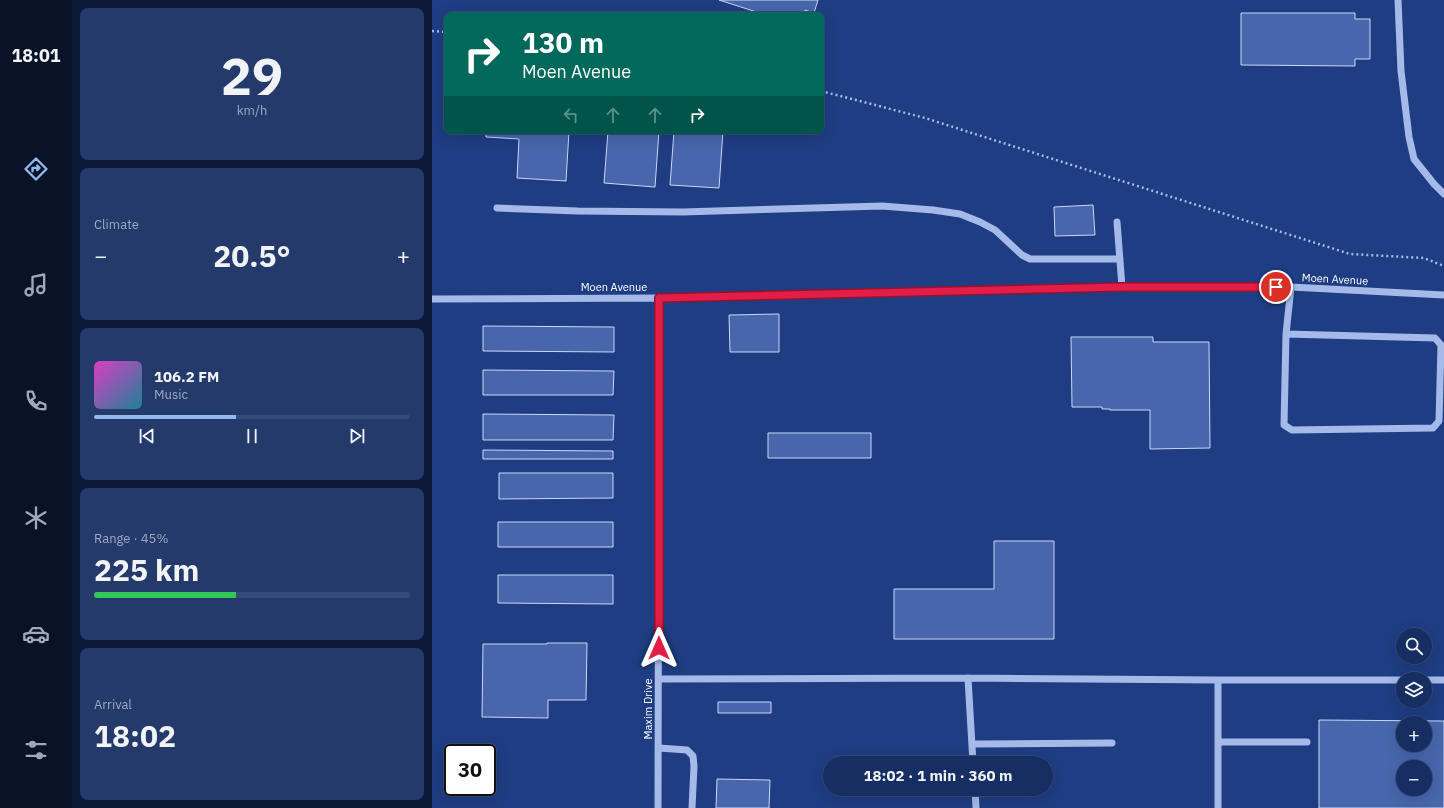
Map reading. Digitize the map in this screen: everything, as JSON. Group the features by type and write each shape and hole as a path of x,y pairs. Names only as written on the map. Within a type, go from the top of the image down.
{"street":[{"path":"1398,0 1402,71 1409,137 1414,159 1444,194"},
{"path":"497,208 578,211 683,212 882,206 926,209 960,214 980,222 995,230 1022,255 1030,259 1120,258"},
{"path":"1117,222 1122,287"},
{"name":"Moen Avenue","path":"432,299 659,298 1122,287 1291,287 1444,295"},
{"path":"1286,334 1435,338 1441,345 1439,421 1433,428 1292,430 1284,425 1286,334 1291,287"},
{"name":"Maxim Drive","path":"658,808 659,298"},
{"path":"659,680 968,678 1396,680"},
{"path":"968,678 973,756"},
{"path":"1218,680 1218,808"},
{"path":"1432,680 1444,680"},
{"path":"1218,742 1307,742"},
{"path":"972,744 1112,743"},
{"path":"659,748 687,750 693,756 694,778 692,808"},
{"path":"975,796 976,808"}],"path":[{"path":"432,31 444,32"},
{"path":"824,92 925,118 1350,254 1424,258 1444,266"}],"building":[{"path":"719,0 818,0 814,12 805,10 804,12 757,12"},
{"path":"1241,13 1355,13 1355,19 1370,19 1370,59 1355,59 1355,66 1241,65"},
{"path":"486,134 569,134 566,181 517,178 519,139 486,137"},
{"path":"608,134 659,134 655,187 604,183"},
{"path":"674,134 723,134 719,188 670,185"},
{"path":"1093,205 1095,235 1055,236 1054,207"},
{"path":"779,314 779,352 730,352 729,315"},
{"path":"483,326 614,327 614,352 483,351"},
{"path":"1071,337 1153,337 1153,342 1209,342 1210,448 1150,449 1150,410 1110,410 1102,409 1102,407 1072,407"},
{"path":"483,370 614,371 613,395 483,395"},
{"path":"483,414 614,415 613,440 483,440"},
{"path":"768,433 871,433 871,458 768,458"},
{"path":"483,450 613,451 613,459 483,459"},
{"path":"499,473 613,473 613,498 499,499"},
{"path":"498,522 613,522 613,547 498,547"},
{"path":"994,541 1054,541 1054,639 894,639 894,589 994,589"},
{"path":"498,575 613,575 613,604 498,603"},
{"path":"587,643 586,700 548,700 548,718 482,717 483,644"},
{"path":"718,702 771,702 771,713 718,713"},
{"path":"1319,720 1396,721 1396,752 1432,752 1432,721 1444,721 1444,808 1319,808"},
{"path":"717,779 770,780 769,808 716,808"}],"route":[{"path":"659,648 659,298 1122,287 1276,287"}]}
